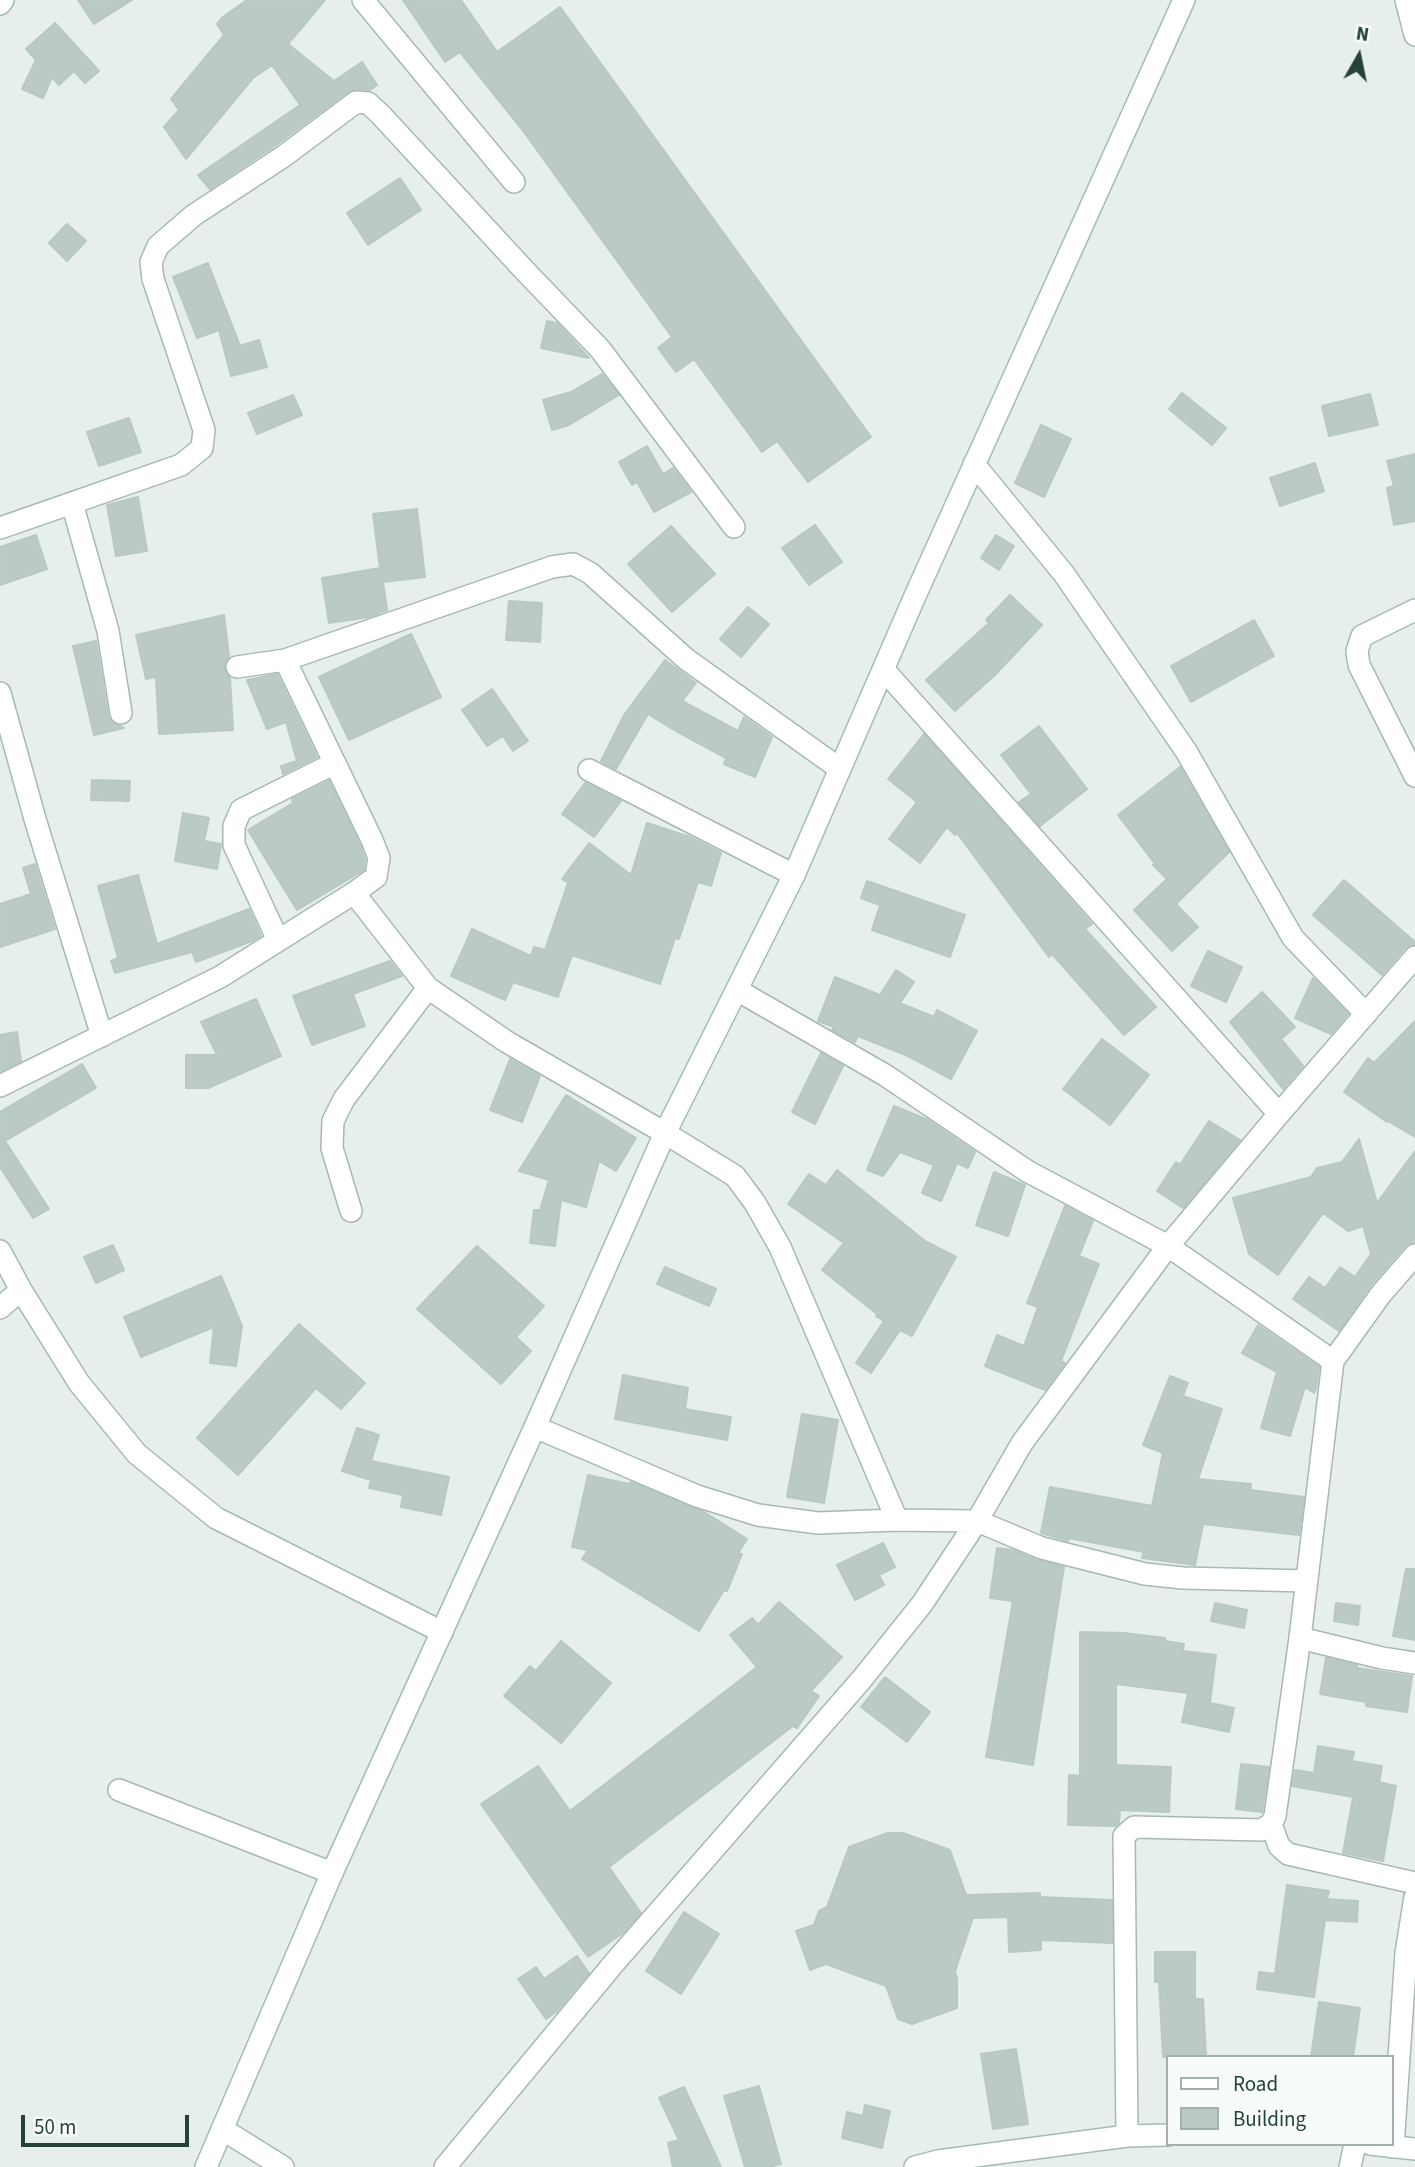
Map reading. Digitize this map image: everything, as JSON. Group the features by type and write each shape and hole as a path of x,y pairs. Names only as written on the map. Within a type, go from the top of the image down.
{"street":[{"path":"363,0 514,182"},
{"path":"206,2167 332,1872 535,1427 665,1133 794,875 974,464 1184,0"},
{"path":"1406,0 1415,35"},
{"path":"0,528 181,465 201,448 204,430 153,279 151,262 158,246 194,215 284,156 356,102 368,103 380,114 600,349 734,527"},
{"path":"974,464 1064,575 1186,751 1293,938 1366,1014"},
{"path":"72,503 108,631 121,713"},
{"path":"237,667 285,660 552,567 573,564 590,573 686,659 840,769"},
{"path":"1415,610 1362,636 1357,651 1359,665 1415,776"},
{"path":"0,1086 220,977 376,877 379,858 285,660"},
{"path":"884,670 1279,1114"},
{"path":"0,693 35,819 102,1035"},
{"path":"278,940 234,845 234,826 241,810 335,763"},
{"path":"589,769 794,875"},
{"path":"354,893 428,988 507,1042 735,1176 755,1202 780,1247 897,1520"},
{"path":"445,2167 615,1962 862,1679 922,1604 977,1521 1022,1443 1168,1246 1415,957"},
{"path":"351,1211 332,1148 333,1121 344,1099 428,988"},
{"path":"737,990 884,1075 1027,1171 1168,1246 1333,1360"},
{"path":"0,1251 79,1383 137,1454 216,1518 442,1632"},
{"path":"1127,2136 1124,1836 1134,1827 1261,1830 1271,1824 1279,1803 1333,1360 1381,1294 1415,1255"},
{"path":"0,1308 21,1290"},
{"path":"535,1427 696,1496 758,1514 818,1523 977,1521 1042,1548 1145,1574 1183,1578 1307,1581"},
{"path":"1300,1638 1382,1658 1415,1662"},
{"path":"119,1790 332,1872"},
{"path":"1271,1824 1279,1846 1288,1854 1415,1883"},
{"path":"1394,2132 1406,1954 1415,1897"},
{"path":"222,2129 283,2167"},
{"path":"915,2167 938,2161 1127,2136 1166,2135"},
{"path":"1350,2167 1355,2146"},
{"path":"1385,2146 1415,2149"}],"building":[{"path":"78,0 132,0 94,24"},
{"path":"247,0 325,0 288,44 334,81 362,62 377,85 370,90 357,89 348,92 210,189 198,175 300,105 272,65 253,78 186,159 164,127 179,110 171,99 224,35 217,24"},
{"path":"403,0 461,0 497,52 560,7 871,437 808,482 777,441 762,452 694,359 676,372 658,348 672,337 521,128 460,52 445,62"},
{"path":"55,23 99,71 85,83 74,71 59,85 52,77 43,98 22,89 36,60 26,49"},
{"path":"400,178 421,210 368,245 347,213"},
{"path":"67,224 86,241 67,261 49,243"},
{"path":"208,263 240,346 259,340 267,367 231,376 219,330 197,338 173,277"},
{"path":"547,321 557,323 589,358 541,348"},
{"path":"602,374 619,395 569,425 552,430 543,400 571,392"},
{"path":"1182,393 1226,428 1212,445 1169,409"},
{"path":"1370,394 1378,425 1329,436 1322,406"},
{"path":"293,395 302,415 257,434 248,413"},
{"path":"129,418 141,452 99,466 87,432"},
{"path":"1041,425 1071,439 1044,497 1015,483"},
{"path":"647,446 663,474 673,468 691,492 654,512 637,482 632,485 619,462"},
{"path":"1415,454 1415,521 1394,525 1387,488 1394,486 1387,461"},
{"path":"1315,463 1324,491 1280,506 1270,478"},
{"path":"138,497 147,551 116,556 107,505"},
{"path":"417,509 425,577 383,582 387,610 369,617 329,623 322,578 380,568 373,514"},
{"path":"815,525 842,562 809,585 782,548"},
{"path":"671,526 715,574 672,612 628,564"},
{"path":"36,535 47,569 0,585 0,547"},
{"path":"996,535 1014,546 999,570 981,558"},
{"path":"1010,595 1042,625 996,674 955,711 926,680 989,623 986,620"},
{"path":"509,601 542,603 540,642 506,640"},
{"path":"748,607 769,624 741,657 720,639"},
{"path":"224,615 229,657 224,668 230,678 233,730 159,734 156,677 146,679 136,635"},
{"path":"1254,620 1274,656 1191,702 1171,666"},
{"path":"411,634 441,697 349,740 319,677"},
{"path":"96,641 108,716 111,722 124,728 94,735 73,646"},
{"path":"665,660 696,683 682,701 738,731 744,717 772,737 755,777 724,764 726,758 676,731 679,724 674,730 648,714 616,769 601,761 624,715"},
{"path":"277,674 317,757 283,774 281,766 297,761 286,722 267,729 247,680"},
{"path":"492,689 528,741 513,751 503,736 487,746 462,710"},
{"path":"1039,726 1087,789 1040,826 1019,802 1031,794 1001,755"},
{"path":"924,734 1092,924 1085,929 1156,1007 1124,1035 1052,954 1049,957 957,833 955,835 947,827 920,863 889,839 917,802 888,779"},
{"path":"1180,767 1229,852 1176,904 1198,927 1172,951 1134,910 1167,879 1153,865 1155,864 1118,815"},
{"path":"92,780 130,781 129,801 91,800"},
{"path":"329,781 360,845 365,859 364,870 297,910 248,830 293,803 292,799"},
{"path":"585,783 621,801 594,837 562,814"},
{"path":"183,813 209,818 204,841 221,844 217,869 175,861"},
{"path":"647,823 690,837 721,853 711,886 698,882 660,984 572,955 558,997 513,982 505,1000 451,976 472,929 531,956 534,947 545,950 568,883 562,879 589,843 631,875"},
{"path":"35,864 55,929 0,947 0,904 31,894 23,868"},
{"path":"138,875 157,944 249,909 261,936 196,962 192,952 115,973 111,961 118,958 98,886"},
{"path":"1344,880 1415,942 1405,948 1382,975 1313,915"},
{"path":"867,881 965,915 950,957 872,930 880,905 861,898"},
{"path":"1208,951 1242,967 1226,1002 1191,986"},
{"path":"390,961 402,976 353,994 365,1026 312,1045 293,996"},
{"path":"896,970 914,982 900,1003 934,1017 937,1010 977,1031 951,1079 908,1056 858,1036 855,1042 832,1030 834,1027 818,1021 835,977 880,995"},
{"path":"1313,978 1348,1014 1331,1034 1295,1018"},
{"path":"1262,992 1295,1027 1281,1039 1303,1066 1283,1089 1230,1022"},
{"path":"256,999 281,1056 208,1088 186,1088 186,1055 217,1055 201,1022"},
{"path":"1415,1021 1415,1137 1387,1122 1344,1092 1368,1058 1374,1063"},
{"path":"17,1032 21,1061 0,1071 0,1035"},
{"path":"1102,1039 1149,1075 1110,1125 1063,1089"},
{"path":"821,1053 843,1066 815,1124 792,1112"},
{"path":"510,1059 540,1076 522,1122 490,1110"},
{"path":"82,1064 96,1088 5,1141 49,1209 33,1218 0,1167 0,1112"},
{"path":"566,1095 636,1138 616,1171 599,1161 586,1207 561,1200 555,1246 530,1243 534,1210 540,1210 549,1180 519,1171"},
{"path":"894,1106 928,1120 975,1152 968,1168 957,1163 941,1201 922,1193 934,1165 900,1152 883,1176 867,1170"},
{"path":"1209,1121 1240,1140 1183,1208 1157,1191 1176,1162 1180,1165"},
{"path":"1359,1139 1377,1203 1415,1151 1415,1242 1405,1246 1371,1285 1339,1331 1293,1299 1309,1277 1325,1288 1340,1267 1355,1277 1371,1254 1363,1226 1348,1231 1323,1213 1278,1275 1249,1254 1233,1198 1311,1177 1317,1168 1342,1162"},
{"path":"837,1170 925,1241 956,1257 912,1336 900,1330 871,1373 856,1363 884,1321 822,1270 844,1243 788,1204 809,1174 826,1185"},
{"path":"994,1172 1025,1185 1008,1236 976,1225"},
{"path":"1065,1206 1093,1221 1079,1256 1099,1264 1061,1361 1065,1363 1045,1390 985,1366 997,1335 1024,1346 1038,1307 1027,1303"},
{"path":"113,1245 124,1270 96,1283 84,1257"},
{"path":"477,1246 544,1306 516,1337 531,1351 501,1384 417,1309"},
{"path":"665,1267 716,1289 709,1306 657,1284"},
{"path":"221,1276 242,1326 236,1366 210,1363 214,1327 141,1357 124,1317"},
{"path":"299,1324 365,1383 341,1409 316,1388 238,1475 197,1438"},
{"path":"1258,1325 1319,1367 1316,1389 1314,1393 1305,1387 1290,1436 1261,1428 1277,1372 1242,1353"},
{"path":"623,1375 688,1388 685,1409 731,1417 727,1440 615,1419"},
{"path":"1170,1376 1188,1383 1183,1396 1222,1409 1198,1479 1251,1484 1250,1490 1304,1497 1299,1535 1203,1524 1195,1565 1142,1558 1144,1552 1068,1538 1068,1541 1041,1533 1050,1487 1152,1506 1163,1453 1143,1445"},
{"path":"802,1414 838,1420 824,1503 787,1497"},
{"path":"357,1428 379,1435 371,1461 449,1477 441,1515 401,1507 403,1495 369,1488 371,1480 342,1471"},
{"path":"588,1475 629,1484 631,1482 704,1512 747,1539 738,1553 742,1554 727,1591 724,1590 699,1631 582,1559 588,1550 572,1547"},
{"path":"883,1543 895,1567 879,1575 884,1585 855,1600 837,1565"},
{"path":"997,1548 1013,1550 1064,1567 1033,1765 986,1757 1013,1601 990,1598"},
{"path":"1406,1569 1415,1569 1415,1640 1393,1636"},
{"path":"779,1602 842,1657 811,1691 819,1696 797,1728 793,1726 609,1867 641,1913 623,1933 588,1957 481,1804 538,1766 570,1811 757,1667 730,1635 752,1618 758,1625"},
{"path":"1215,1603 1247,1610 1244,1628 1211,1621"},
{"path":"1336,1603 1360,1606 1358,1625 1334,1621"},
{"path":"1080,1632 1124,1633 1165,1638 1165,1641 1184,1644 1183,1651 1216,1655 1210,1703 1234,1708 1229,1732 1182,1722 1188,1693 1116,1684 1116,1765 1171,1767 1169,1812 1120,1810 1119,1823 1115,1826 1068,1825 1069,1775 1080,1776"},
{"path":"561,1641 611,1683 561,1743 504,1696 530,1666 536,1671"},
{"path":"1326,1658 1357,1665 1357,1668 1412,1676 1407,1712 1366,1706 1366,1702 1320,1694"},
{"path":"885,1677 930,1712 907,1742 861,1707"},
{"path":"1318,1746 1354,1752 1352,1761 1382,1766 1379,1782 1396,1786 1383,1861 1343,1853 1353,1797 1292,1786 1295,1770 1314,1773"},
{"path":"1241,1764 1269,1767 1262,1812 1236,1809"},
{"path":"888,1833 903,1833 950,1850 966,1895 1040,1893 1040,1897 1112,1900 1112,1943 1041,1940 1041,1950 1009,1952 1008,1917 973,1918 955,1971 957,2008 912,2024 898,2019 886,1986 826,1964 810,1970 796,1931 814,1925 819,1911 827,1907 849,1847"},
{"path":"1287,1885 1329,1891 1327,1899 1358,1901 1357,1922 1325,1920 1314,1997 1257,1989 1259,1972 1275,1974"},
{"path":"684,1912 719,1934 681,1994 646,1971"},
{"path":"1155,1952 1195,1952 1195,1999 1203,1999 1206,2055 1163,2057 1159,1982 1155,1982"},
{"path":"577,1956 589,1973 556,2012 546,2019 518,1979 536,1967 544,1979"},
{"path":"1319,2002 1360,2008 1353,2055 1311,2055"},
{"path":"1016,2049 1028,2124 993,2129 981,2054"},
{"path":"759,2086 781,2164 745,2167 724,2096"},
{"path":"684,2087 721,2167 673,2167 668,2143 679,2140 659,2098"},
{"path":"865,2105 890,2111 882,2148 842,2138 847,2112 863,2116"}]}
